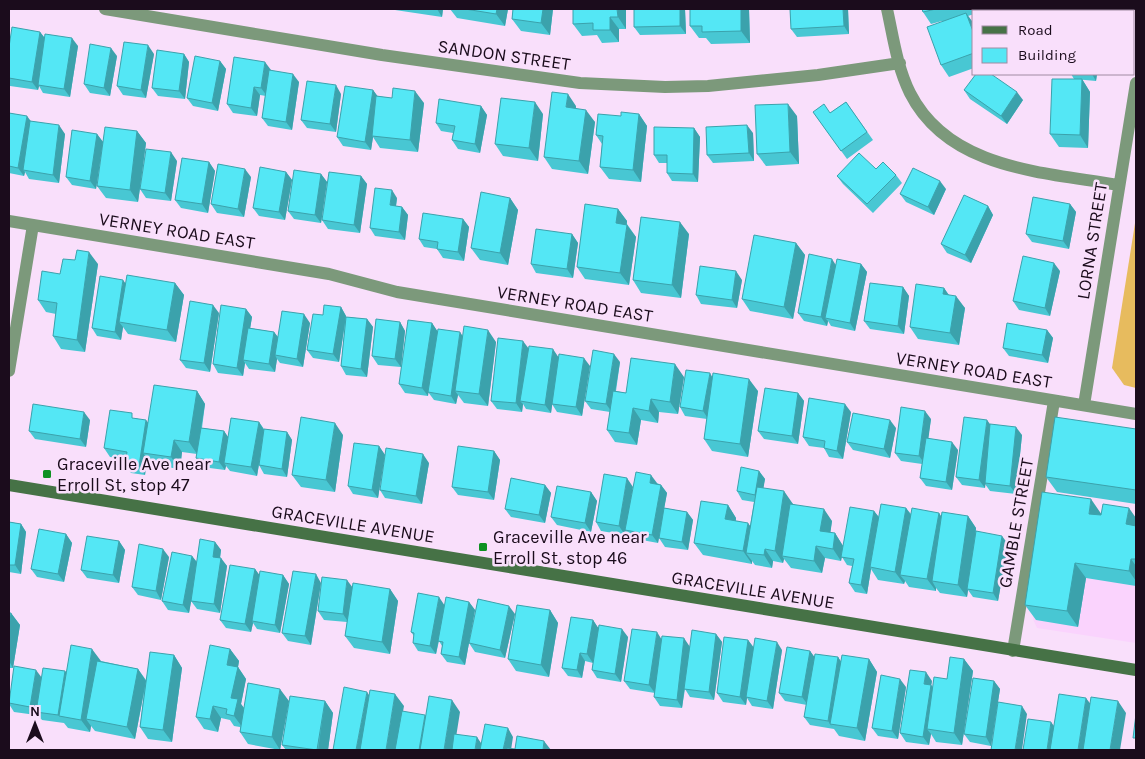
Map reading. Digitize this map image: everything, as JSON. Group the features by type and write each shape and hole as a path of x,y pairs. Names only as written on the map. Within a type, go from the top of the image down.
{"main road":[{"name":"GRACEVILLE AVENUE","path":"9,485 1136,670"}],"street":[{"name":"SANDON STREET","path":"105,9 400,58 580,83 666,87 708,86 818,75 900,63"},
{"path":"887,9 909,91 917,105 941,133 958,145 989,160 1005,165 1119,184"},
{"name":"LORNA STREET","path":"1084,405 1136,83"},
{"name":"VERNEY ROAD EAST","path":"9,220 330,274 396,292 1136,414"},
{"path":"9,371 33,225"},
{"name":"GAMBLE STREET","path":"1013,651 1054,401"}],"shaded area":[{"path":"1136,217 1136,388 1124,385 1112,368"},
{"path":"1051,508 1136,521 1136,643 1037,628 1033,619"}],"building":[{"path":"465,9 497,9 496,14"},
{"path":"513,9 543,9 541,23 512,19"},
{"path":"573,9 617,9 618,17 610,17 610,30 593,30 593,23 573,24"},
{"path":"634,9 680,9 680,26 634,27"},
{"path":"690,9 741,9 741,31 702,32 702,26 690,26"},
{"path":"790,9 843,9 844,26 791,29"},
{"path":"922,9 936,9 923,12"},
{"path":"966,13 972,29 972,54 941,65 927,27"},
{"path":"12,27 40,32 32,82 9,78 9,47"},
{"path":"45,34 72,38 64,89 38,85"},
{"path":"124,42 148,45 141,90 117,86"},
{"path":"90,44 111,48 104,88 84,84"},
{"path":"157,50 184,54 179,91 152,88"},
{"path":"195,56 220,61 212,103 187,98"},
{"path":"234,57 265,62 261,88 254,87 251,108 227,104"},
{"path":"269,70 293,74 286,122 262,118"},
{"path":"975,75 992,75 1017,92 1001,116 964,90"},
{"path":"1052,79 1082,79 1080,135 1050,134"},
{"path":"307,81 336,85 330,124 301,120"},
{"path":"345,86 373,90 365,142 337,137"},
{"path":"393,88 415,91 410,140 372,136 376,96 392,98"},
{"path":"552,92 568,94 566,107 586,110 579,161 544,157"},
{"path":"501,98 535,102 529,148 495,144"},
{"path":"439,99 481,106 475,144 452,140 455,126 436,123"},
{"path":"846,102 867,132 841,151 813,112 824,104 830,113"},
{"path":"788,104 790,152 757,154 755,105"},
{"path":"621,112 639,114 633,170 600,167 603,136 596,135 598,114 621,116"},
{"path":"9,113 27,116 18,168 9,166"},
{"path":"30,121 59,125 53,175 23,170"},
{"path":"747,125 749,153 707,155 706,127"},
{"path":"105,127 137,131 130,190 97,186"},
{"path":"654,127 694,128 693,174 667,173 667,155 654,155"},
{"path":"72,130 97,134 90,181 66,177"},
{"path":"146,149 171,152 165,193 140,189"},
{"path":"859,153 876,169 883,162 896,175 867,204 837,176"},
{"path":"182,158 209,162 202,204 175,200"},
{"path":"218,164 245,169 238,209 211,204"},
{"path":"260,167 286,172 279,212 253,208"},
{"path":"913,168 940,181 928,207 900,194"},
{"path":"294,170 321,174 315,215 288,211"},
{"path":"329,172 361,176 354,225 322,220"},
{"path":"375,188 392,190 390,205 402,207 399,232 370,228"},
{"path":"481,192 510,198 500,253 471,248"},
{"path":"964,195 988,206 965,255 941,244"},
{"path":"1033,197 1070,204 1063,241 1026,234"},
{"path":"585,204 618,209 616,223 627,225 620,273 577,267"},
{"path":"423,213 463,219 458,252 437,249 438,242 419,239"},
{"path":"641,217 680,222 672,285 633,280"},
{"path":"536,229 572,234 567,269 531,264"},
{"path":"754,235 796,243 784,307 742,299"},
{"path":"77,250 89,252 77,340 53,336 57,303 38,300 42,271 60,274 63,259 75,260"},
{"path":"809,254 832,259 821,317 798,313"},
{"path":"1023,256 1054,263 1045,308 1013,301"},
{"path":"837,259 861,264 850,323 825,318"},
{"path":"700,266 736,271 732,300 696,295"},
{"path":"127,275 175,283 167,330 119,322"},
{"path":"100,276 123,280 115,332 92,328"},
{"path":"870,283 903,287 898,326 864,321"},
{"path":"916,284 944,288 943,294 956,296 950,333 910,327"},
{"path":"190,301 213,305 204,363 180,360"},
{"path":"221,305 246,309 237,368 213,364"},
{"path":"324,305 341,307 333,354 307,350 313,314 323,315"},
{"path":"282,311 304,314 297,359 275,355"},
{"path":"346,317 367,319 361,369 341,366"},
{"path":"376,319 400,322 395,359 372,356"},
{"path":"408,320 432,323 422,388 399,384"},
{"path":"1007,323 1047,330 1042,355 1003,348"},
{"path":"464,326 488,330 479,394 455,391"},
{"path":"248,328 274,332 269,364 243,360"},
{"path":"438,329 460,332 451,396 428,392"},
{"path":"498,338 523,341 516,403 491,401"},
{"path":"529,346 553,349 545,405 520,401"},
{"path":"593,350 614,354 606,404 585,401"},
{"path":"559,354 584,358 576,407 552,404"},
{"path":"631,358 675,364 670,402 651,399 649,411 633,408 629,433 607,430 613,391 626,393"},
{"path":"686,370 710,373 703,411 680,407"},
{"path":"713,373 749,379 740,444 704,439"},
{"path":"154,385 197,391 189,442 174,440 171,457 143,453"},
{"path":"765,388 798,393 792,436 758,431"},
{"path":"809,398 845,404 837,451 824,448 825,441 803,437"},
{"path":"33,404 84,412 80,439 29,431"},
{"path":"901,407 925,411 919,456 895,453"},
{"path":"110,410 132,413 132,418 146,420 139,466 125,464 127,452 104,448"},
{"path":"853,413 890,420 884,449 847,442"},
{"path":"301,417 335,423 326,480 292,475"},
{"path":"964,417 987,420 979,480 956,477"},
{"path":"1055,417 1136,429 1136,490 1046,477"},
{"path":"231,418 259,422 251,467 224,463"},
{"path":"990,424 1016,427 1010,486 985,483"},
{"path":"201,428 224,431 219,462 196,458"},
{"path":"264,429 287,432 282,469 259,465"},
{"path":"926,438 952,442 946,482 920,478"},
{"path":"354,443 379,446 372,490 348,486"},
{"path":"458,446 494,451 488,492 452,487"},
{"path":"386,448 423,454 416,496 380,490"},
{"path":"741,467 759,471 755,495 737,491"},
{"path":"636,472 651,475 650,483 661,485 652,535 625,530"},
{"path":"604,474 627,478 619,526 596,522"},
{"path":"511,478 545,485 539,515 505,509"},
{"path":"557,486 591,492 585,523 551,517"},
{"path":"757,487 784,491 775,551 765,549 764,555 746,553"},
{"path":"1042,492 1091,499 1089,514 1101,515 1103,504 1129,508 1126,524 1136,526 1136,559 1131,559 1129,571 1075,563 1067,611 1025,605"},
{"path":"701,501 728,505 725,519 748,523 743,551 694,543"},
{"path":"790,504 824,509 820,531 835,533 833,549 816,546 814,561 782,556"},
{"path":"881,504 906,508 895,572 870,567"},
{"path":"850,507 874,511 861,585 849,583 854,559 841,557"},
{"path":"664,508 687,512 682,542 659,538"},
{"path":"912,508 939,513 927,579 900,575"},
{"path":"942,512 968,516 958,585 932,581"},
{"path":"9,522 21,524 15,565 9,565"},
{"path":"39,529 66,534 58,574 31,569"},
{"path":"976,531 1002,536 993,593 967,589"},
{"path":"87,536 119,541 113,575 81,570"},
{"path":"200,539 215,542 213,557 221,558 214,604 191,601"},
{"path":"139,544 163,549 156,591 132,587"},
{"path":"172,552 192,556 183,605 162,601"},
{"path":"230,565 255,569 245,624 220,620"},
{"path":"260,571 283,575 275,625 252,621"},
{"path":"293,571 316,574 305,636 282,633"},
{"path":"322,577 347,580 343,614 318,611"},
{"path":"353,583 390,589 382,642 345,636"},
{"path":"418,593 439,597 430,646 413,643 414,633 411,632"},
{"path":"446,597 469,602 459,657 441,654 443,642 438,641"},
{"path":"478,599 509,606 500,650 469,643"},
{"path":"517,605 550,610 541,665 508,659"},
{"path":"9,613 11,613 9,629"},
{"path":"571,617 593,620 587,654 580,653 577,670 562,668"},
{"path":"599,625 622,629 615,674 592,670"},
{"path":"632,629 657,632 649,685 624,681"},
{"path":"692,630 716,634 709,692 684,689"},
{"path":"662,636 684,638 677,700 654,697"},
{"path":"724,637 748,640 740,697 717,693"},
{"path":"755,638 777,642 767,701 746,697"},
{"path":"71,645 92,649 81,720 59,716"},
{"path":"210,645 230,649 227,665 238,667 231,698 238,699 234,716 226,714 227,709 213,706 210,719 196,717"},
{"path":"787,647 810,651 802,697 779,693"},
{"path":"150,652 174,655 163,730 140,727"},
{"path":"815,654 838,657 828,721 804,717"},
{"path":"842,655 869,659 857,728 830,724"},
{"path":"950,657 964,659 954,733 927,729 934,677 947,679"},
{"path":"97,661 138,669 127,727 86,719"},
{"path":"14,666 36,670 30,707 9,703"},
{"path":"43,668 65,671 58,715 36,712"},
{"path":"910,670 926,672 924,684 931,685 923,737 900,733"},
{"path":"881,675 900,679 892,731 872,728"},
{"path":"973,678 994,681 986,737 964,734"},
{"path":"248,683 280,689 272,737 240,732"},
{"path":"344,687 367,692 356,750 333,750"},
{"path":"370,690 395,694 386,750 360,750"},
{"path":"1059,694 1086,698 1078,750 1050,750"},
{"path":"290,696 325,701 317,750 282,745"},
{"path":"429,696 452,700 444,750 420,750"},
{"path":"1091,697 1118,701 1110,750 1083,750"},
{"path":"998,702 1022,706 1015,750 991,750"},
{"path":"402,711 425,715 419,750 395,750"},
{"path":"1136,714 1136,738 1133,738"},
{"path":"1028,719 1051,722 1047,750 1023,750"},
{"path":"485,724 508,728 503,750 480,750"},
{"path":"454,734 477,737 475,750 452,750"},
{"path":"517,736 544,741 543,750 507,750 507,748 515,749"}],"place":[{"name":"Graceville Ave near Erroll St, stop 47","path":"47,474"},
{"name":"Graceville Ave near Erroll St, stop 46","path":"483,547"}]}
